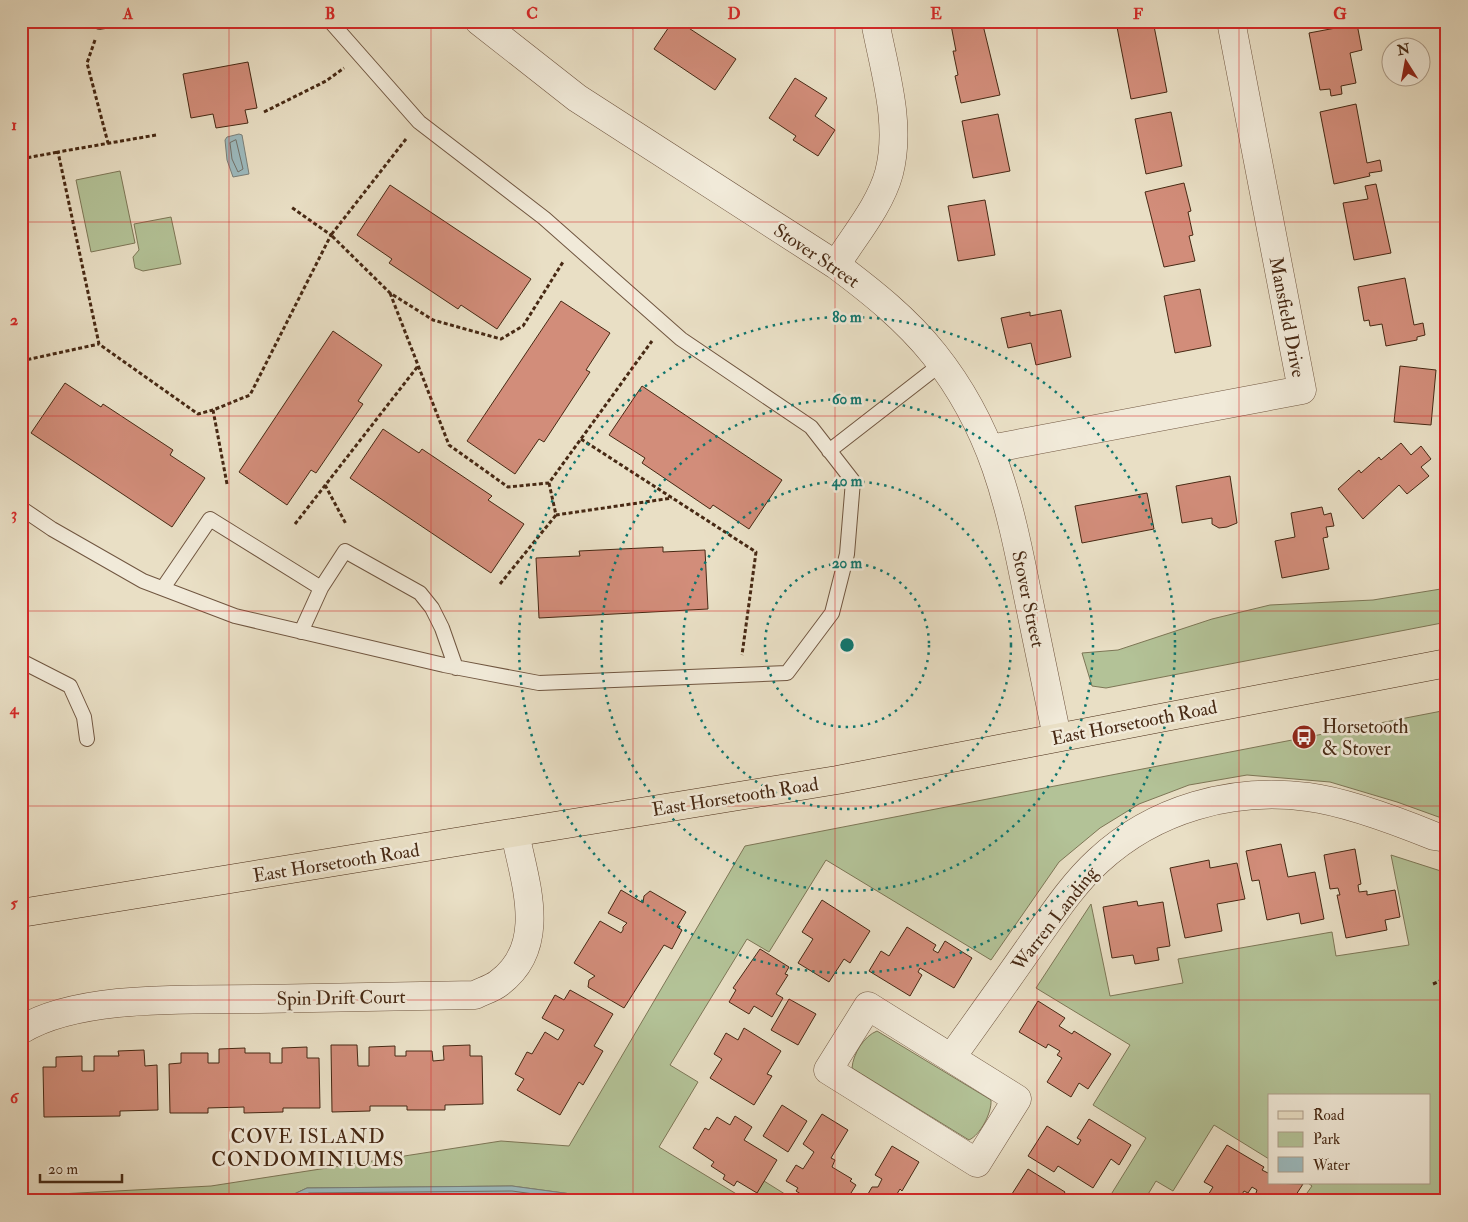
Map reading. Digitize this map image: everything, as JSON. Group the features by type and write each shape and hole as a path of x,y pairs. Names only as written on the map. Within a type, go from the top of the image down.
{"main road":[{"name":"East Horsetooth Road","path":"21,913 837,780 1447,662"}],"street":[{"name":"Stover Street","path":"479,21 577,98 836,265 875,294 906,323 941,364 955,382 990,449 1005,490 1014,524 1057,737"},
{"path":"836,265 878,200 889,173 894,146 893,117 874,21"},
{"name":"Mansfield Drive","path":"990,449 1302,390 1231,21"},
{"name":"Warren Landing","path":"951,1058 1067,894 1097,861 1124,839 1146,825 1187,808 1221,799 1264,794 1308,797 1334,803 1434,836 1447,838"},
{"name":"Spin Drift Court","path":"21,1030 36,1021 64,1012 138,1001 475,995 499,984 517,966 527,948 531,912 515,833"},
{"path":"868,1006 951,1058 1017,1099 977,1162 828,1070 868,1006"}],"lane":[{"path":"21,508 52,529 144,581 235,616 456,668 539,684 787,673 832,613 847,554 853,481 810,427 681,339 544,218 419,122 330,21"},
{"path":"829,451 941,364"},
{"path":"163,588 210,519 321,588"},
{"path":"301,632 321,588 345,550 420,594 442,628 456,668"},
{"path":"21,661 70,686 84,717 87,739"}],"path":[{"path":"103,22 87,63 108,143"},
{"path":"264,112 326,81 361,57"},
{"path":"58,152 99,344 198,414 250,396 331,235 419,122"},
{"path":"21,159 156,135"},
{"path":"291,207 331,235 390,293 433,320 501,339 523,326 574,245"},
{"path":"390,293 449,445 508,487 549,483"},
{"path":"556,515 549,483 665,324"},
{"path":"21,361 99,344"},
{"path":"295,524 418,366"},
{"path":"213,410 227,484"},
{"path":"581,439 756,552 739,676"},
{"path":"325,485 346,524"},
{"path":"500,584 556,515 672,498"},
{"path":"1433,984 1447,978"}],"green space":[{"path":"120,171 135,243 91,252 76,180"},
{"path":"171,217 181,264 143,271 135,268 133,257 139,250 134,224"},
{"path":"1447,588 1447,622 1106,688 1092,686 1082,653 1118,650 1212,619 1270,605 1373,600"},
{"path":"1447,710 1447,820 1397,802 1330,782 1247,775 1189,785 1139,804 1100,828 1059,862 991,960 826,860 769,952 747,939 670,1065 698,1082 659,1147 748,1201 623,1201 512,1186 307,1188 279,1201 21,1201 21,1196 211,1186 501,1141 569,1146 745,846"},
{"path":"1391,855 1447,873 1447,1201 1319,1201 1307,1193 1312,1186 1309,1184 1430,1184 1430,1094 1268,1094 1268,1158 1214,1125 1173,1191 1156,1181 1144,1201 1107,1201 1146,1138 1093,1105 1130,1045 1036,988 1091,904 1110,996 1183,983 1178,959 1332,932 1336,956 1409,945"},
{"path":"877,1031 991,1100 990,1111 981,1129 973,1137 969,1140 852,1068 854,1057 860,1046 872,1033"},
{"path":"764,1181 796,1201 752,1201"}],"water":[{"path":"242,135 249,174 233,177 227,160 225,140 227,137"},
{"path":"512,1186 623,1201 279,1201 307,1188"}],"building":[{"path":"621,21 638,21 633,29"},
{"path":"673,21 678,21 736,59 715,90 654,49"},
{"path":"968,21 982,21 1000,95 961,103 955,76 958,75 953,51 956,51 951,25"},
{"path":"1153,21 1167,92 1131,99 1117,27"},
{"path":"1357,24 1362,50 1350,53 1356,83 1341,86 1342,94 1331,96 1330,89 1320,90 1309,33"},
{"path":"248,62 257,108 245,110 248,123 216,128 213,114 191,118 183,74"},
{"path":"795,78 827,98 815,116 835,130 818,156 793,140 796,136 769,118"},
{"path":"1356,104 1367,163 1380,160 1382,171 1369,173 1370,176 1334,184 1320,112"},
{"path":"1171,112 1182,166 1146,174 1135,119"},
{"path":"998,114 1010,171 973,178 962,121"},
{"path":"1184,183 1191,211 1188,212 1193,235 1189,236 1195,261 1164,267 1145,192"},
{"path":"1376,184 1391,253 1354,260 1343,203 1368,199 1365,186"},
{"path":"390,185 531,279 497,329 461,305 458,309 389,263 392,259 357,235"},
{"path":"985,200 995,255 958,261 948,206"},
{"path":"1405,278 1414,325 1423,323 1425,335 1417,337 1417,340 1386,346 1382,324 1370,326 1369,320 1364,321 1358,287"},
{"path":"1200,289 1211,346 1175,353 1164,296"},
{"path":"561,301 610,333 586,370 590,372 544,442 539,439 515,474 467,441"},
{"path":"1061,310 1071,357 1036,365 1031,343 1008,348 1001,318 1030,312 1030,316"},
{"path":"333,331 382,365 358,401 363,404 316,473 311,470 287,505 239,472"},
{"path":"1400,366 1436,370 1431,425 1394,422"},
{"path":"65,383 101,407 103,404 173,450 170,455 205,478 172,527 31,433"},
{"path":"642,386 782,480 749,529 713,505 710,509 642,463 645,458 609,435"},
{"path":"383,429 419,453 422,449 492,496 488,500 524,524 491,573 350,478"},
{"path":"1401,443 1411,455 1421,446 1431,459 1421,467 1429,476 1407,494 1399,485 1363,519 1338,489 1359,470 1361,473 1379,457 1381,460"},
{"path":"1230,476 1237,523 1219,528 1212,524 1212,518 1182,523 1176,486"},
{"path":"1147,493 1154,529 1082,543 1075,506"},
{"path":"1322,507 1324,515 1331,513 1334,526 1326,527 1328,537 1323,538 1329,569 1282,578 1275,541 1295,537 1291,513"},
{"path":"663,547 663,552 705,550 708,609 539,618 536,558 580,556 579,551"},
{"path":"1281,844 1288,877 1315,872 1324,919 1301,924 1299,913 1267,920 1259,880 1252,881 1246,851"},
{"path":"1355,849 1361,884 1358,885 1359,892 1367,891 1367,895 1395,890 1400,917 1385,920 1387,930 1346,938 1337,895 1340,895 1338,888 1330,889 1324,855"},
{"path":"1209,860 1210,868 1237,863 1245,899 1217,904 1222,931 1185,938 1170,868"},
{"path":"621,890 643,903 644,896 650,891 686,912 677,927 682,930 672,949 664,945 624,1008 588,987 589,980 595,976 574,963 600,921 621,933 623,930 627,923 608,913"},
{"path":"822,900 870,931 850,963 844,959 829,982 798,963 813,939 802,932"},
{"path":"1137,901 1138,906 1163,902 1170,946 1157,948 1159,960 1135,964 1133,955 1112,958 1103,907"},
{"path":"907,927 936,945 933,950 938,953 945,941 972,958 954,988 920,968 918,972 922,975 910,996 869,971 881,951 889,956"},
{"path":"760,949 789,967 785,974 788,975 776,994 783,998 772,1017 754,1006 749,1014 729,1002 736,990 733,988"},
{"path":"570,990 613,1014 594,1046 603,1051 583,1085 579,1082 560,1115 517,1090 524,1079 515,1074 527,1052 532,1054 545,1032 558,1040 564,1030 542,1018 555,995 564,1000"},
{"path":"789,999 816,1014 798,1045 771,1030"},
{"path":"1038,1001 1065,1018 1059,1026 1072,1034 1074,1031 1111,1054 1088,1089 1079,1083 1071,1097 1047,1082 1062,1058 1057,1055 1060,1051 1048,1044 1046,1048 1019,1032"},
{"path":"744,1028 781,1051 767,1074 772,1076 754,1105 710,1078 722,1059 714,1054 726,1033 738,1040"},
{"path":"331,1045 357,1045 358,1066 369,1066 369,1047 395,1046 395,1056 406,1056 406,1051 432,1051 433,1061 444,1060 443,1046 470,1045 470,1056 482,1056 483,1104 445,1105 445,1110 407,1110 407,1106 370,1106 370,1111 332,1112"},
{"path":"307,1047 307,1058 319,1058 320,1108 283,1108 283,1112 244,1113 244,1107 208,1108 208,1113 170,1113 169,1064 181,1063 181,1053 208,1053 208,1063 219,1063 219,1049 245,1048 245,1053 270,1053 270,1063 282,1063 282,1048"},
{"path":"144,1050 145,1066 157,1065 158,1110 120,1111 120,1116 44,1117 43,1067 56,1067 56,1057 82,1056 82,1071 94,1071 94,1056 119,1056 118,1051"},
{"path":"782,1105 807,1121 788,1152 763,1136"},
{"path":"822,1114 848,1130 831,1158 835,1160 832,1167 852,1179 850,1181 856,1185 846,1201 817,1201 811,1198 810,1200 796,1191 798,1188 786,1181 796,1165 803,1169 814,1152 803,1144"},
{"path":"735,1116 752,1127 744,1140 777,1160 757,1193 737,1181 734,1186 723,1179 725,1175 711,1166 714,1162 693,1148 705,1128 709,1130 717,1117 730,1125"},
{"path":"1089,1119 1131,1145 1119,1165 1111,1159 1093,1188 1058,1166 1054,1172 1028,1156 1047,1126 1078,1145 1081,1140 1077,1138"},
{"path":"1227,1145 1264,1167 1262,1170 1268,1173 1268,1184 1303,1184 1292,1201 1269,1201 1256,1193 1257,1190 1252,1187 1248,1193 1244,1191 1238,1201 1205,1200 1213,1187 1204,1182"},
{"path":"892,1146 919,1162 902,1191 900,1189 895,1197 902,1201 864,1201 872,1187 878,1187 882,1179 875,1175"},
{"path":"1028,1169 1065,1192 1060,1201 1002,1201 1006,1195 1010,1197"}],"place":[{"name":"Horsetooth & Stover","path":"1304,737"}],"district":[{"name":"COVE ISLAND CONDOMINIUMS","path":"308,1148"}]}
